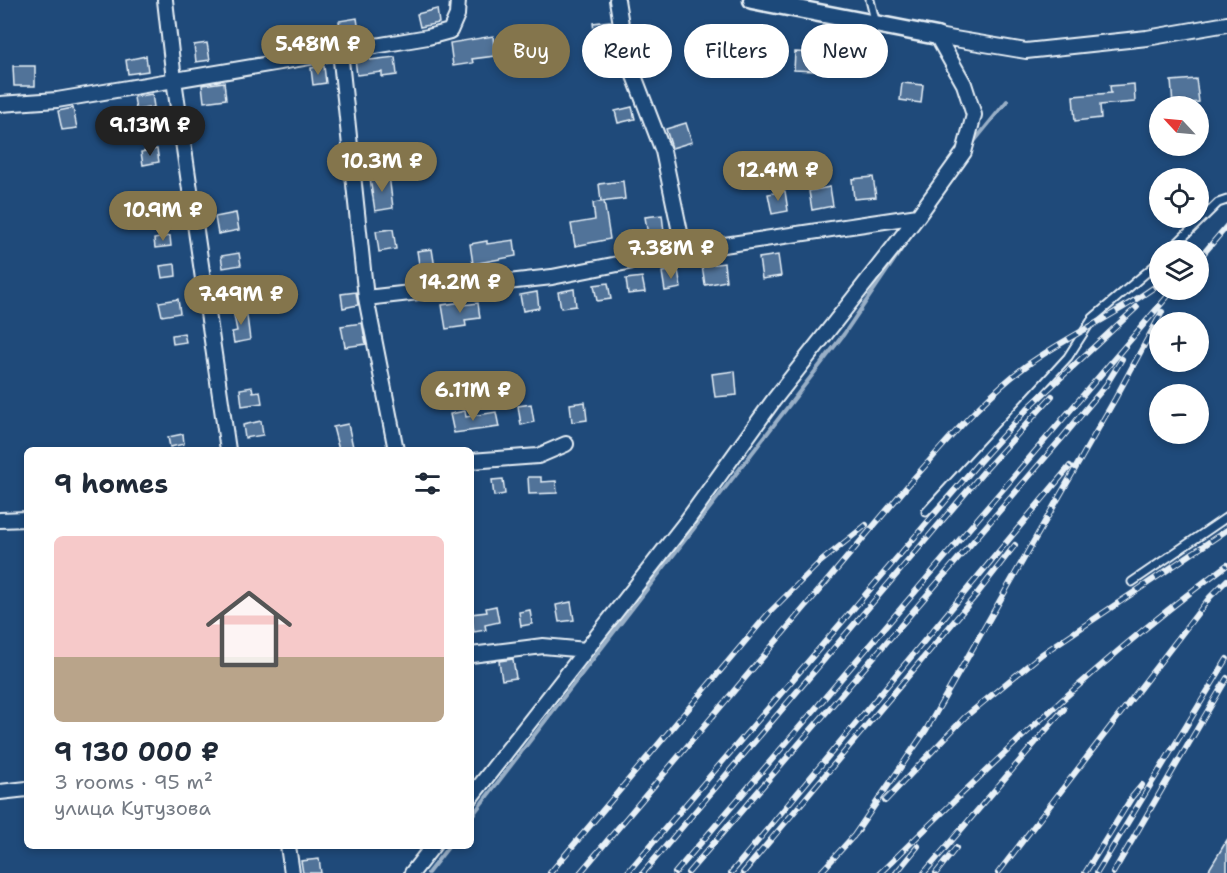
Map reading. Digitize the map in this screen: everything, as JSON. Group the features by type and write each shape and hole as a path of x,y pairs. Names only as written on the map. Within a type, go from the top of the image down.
{"street":[{"path":"165,0 174,80 228,447"},
{"path":"0,104 57,100 428,37 450,30 458,15 458,0"},
{"path":"616,0 626,55 663,152 684,251"},
{"path":"752,0 876,24"},
{"path":"888,26 1026,51 1147,38 1227,24"},
{"path":"474,793 686,522 773,401 918,216 964,152 974,115 964,84 937,36"},
{"path":"340,51 366,298 395,447"},
{"path":"366,298 552,277 684,251 918,216"},
{"path":"474,461 538,456 566,444"},
{"path":"0,520 24,519"},
{"path":"474,655 543,646 586,650"},
{"path":"0,792 24,789"},
{"path":"288,849 292,873"},
{"path":"412,873 431,849"}],"lane":[{"path":"870,0 876,24"},
{"path":"1180,240 1218,203 1227,200"},
{"path":"926,512 1068,357 1093,318 1149,270"},
{"path":"1132,582 1227,517"}],"building":[{"path":"437,9 439,23 420,27 417,14"},
{"path":"357,18 360,38 342,40 339,21"},
{"path":"610,21 610,24 593,24"},
{"path":"298,28 301,48 287,50 284,30"},
{"path":"492,36 492,56 472,59 473,63 453,66 450,43"},
{"path":"207,43 210,60 196,62 194,45"},
{"path":"795,52 801,52 801,70 794,70"},
{"path":"146,56 148,71 128,74 126,60"},
{"path":"369,56 370,60 395,57 397,75 382,77 382,72 357,75 355,59"},
{"path":"13,66 35,66 35,86 14,86"},
{"path":"324,66 326,83 313,85 311,68"},
{"path":"1196,79 1198,96 1172,96 1171,81"},
{"path":"224,82 226,99 204,102 202,85"},
{"path":"902,83 923,85 921,103 900,100"},
{"path":"1134,84 1135,102 1100,105 1101,118 1075,121 1073,96 1111,93 1110,86"},
{"path":"152,94 154,107 136,110 134,97"},
{"path":"632,107 635,119 618,123 615,111"},
{"path":"73,108 77,128 62,130 58,111"},
{"path":"686,123 692,142 672,148 666,129"},
{"path":"157,149 159,162 143,165 141,152"},
{"path":"389,175 393,208 375,211 370,178"},
{"path":"873,177 876,197 854,199 852,179"},
{"path":"623,181 625,199 601,202 599,184"},
{"path":"830,187 833,206 812,210 809,191"},
{"path":"785,191 788,211 772,214 768,194"},
{"path":"604,201 610,239 575,246 571,224 595,220 593,203"},
{"path":"236,213 239,230 218,234 215,217"},
{"path":"662,215 664,232 648,235 645,217"},
{"path":"393,229 396,249 379,252 376,231"},
{"path":"170,236 171,246 155,248 154,239"},
{"path":"514,240 516,256 473,264 470,244"},
{"path":"432,249 435,268 420,270 417,251"},
{"path":"239,253 241,265 223,268 221,256"},
{"path":"778,255 781,276 762,279 759,258"},
{"path":"724,263 726,281 705,285 702,266"},
{"path":"175,264 176,276 162,278 160,266"},
{"path":"678,270 681,288 665,291 662,272"},
{"path":"642,277 645,292 628,294 626,279"},
{"path":"608,283 611,299 597,301 594,285"},
{"path":"574,289 576,306 561,308 558,292"},
{"path":"356,292 358,305 343,308 341,294"},
{"path":"537,292 539,308 523,311 520,295"},
{"path":"178,299 180,313 162,316 159,302"},
{"path":"462,302 463,305 478,303 480,318 465,320 466,326 446,329 442,305"},
{"path":"246,308 250,340 234,343 232,332 237,331 233,310"},
{"path":"362,323 366,344 345,347 341,326"},
{"path":"184,333 186,342 173,344 172,335"},
{"path":"735,371 737,395 715,397 712,374"},
{"path":"252,387 253,392 260,391 262,403 242,406 240,389"},
{"path":"585,402 587,420 572,422 570,404"},
{"path":"531,404 534,422 521,425 518,406"},
{"path":"465,411 466,417 496,412 499,427 454,433 450,414"},
{"path":"261,421 263,435 245,438 243,425"},
{"path":"348,424 353,447 338,447 333,427"},
{"path":"183,434 184,444 170,447 168,437"},
{"path":"528,477 541,477 541,482 556,481 557,493 529,494"},
{"path":"503,479 505,494 494,496 492,480"},
{"path":"571,602 574,620 559,622 556,605"},
{"path":"496,606 499,622 485,625 486,630 474,632 474,614 487,612 486,608"},
{"path":"530,610 532,624 521,626 519,612"},
{"path":"513,659 516,678 502,680 499,661"},
{"path":"1227,840 1227,873 1207,873"},
{"path":"319,859 321,873 303,873 301,861"}],"waterway":[{"path":"972,144 1007,101"},
{"path":"474,813 844,334 909,238"},
{"path":"428,873 447,849"}],"railway":[{"path":"1209,247 1227,226"},
{"path":"580,873 915,477 982,404 1042,355 1149,291"},
{"path":"675,873 1164,300"},
{"path":"627,873 979,462 1028,408 1137,307"},
{"path":"853,837 926,730 1149,336"},
{"path":"688,873 1062,438 1106,385 1122,359"},
{"path":"643,873 986,469 1052,396"},
{"path":"731,873 1070,466"},
{"path":"550,873 769,613 819,563 866,525"},
{"path":"885,801 965,717 1042,654 1227,530"},
{"path":"743,873 977,594 1015,545"},
{"path":"880,873 1048,713 1136,636 1227,565"},
{"path":"998,873 1210,597 1227,580"},
{"path":"1097,873 1227,659"},
{"path":"1113,873 1227,678"},
{"path":"924,873 1064,709"},
{"path":"1085,873 1132,797 1142,785"},
{"path":"820,873 859,830"},
{"path":"896,873 918,846"},
{"path":"936,873 956,848"}]}
